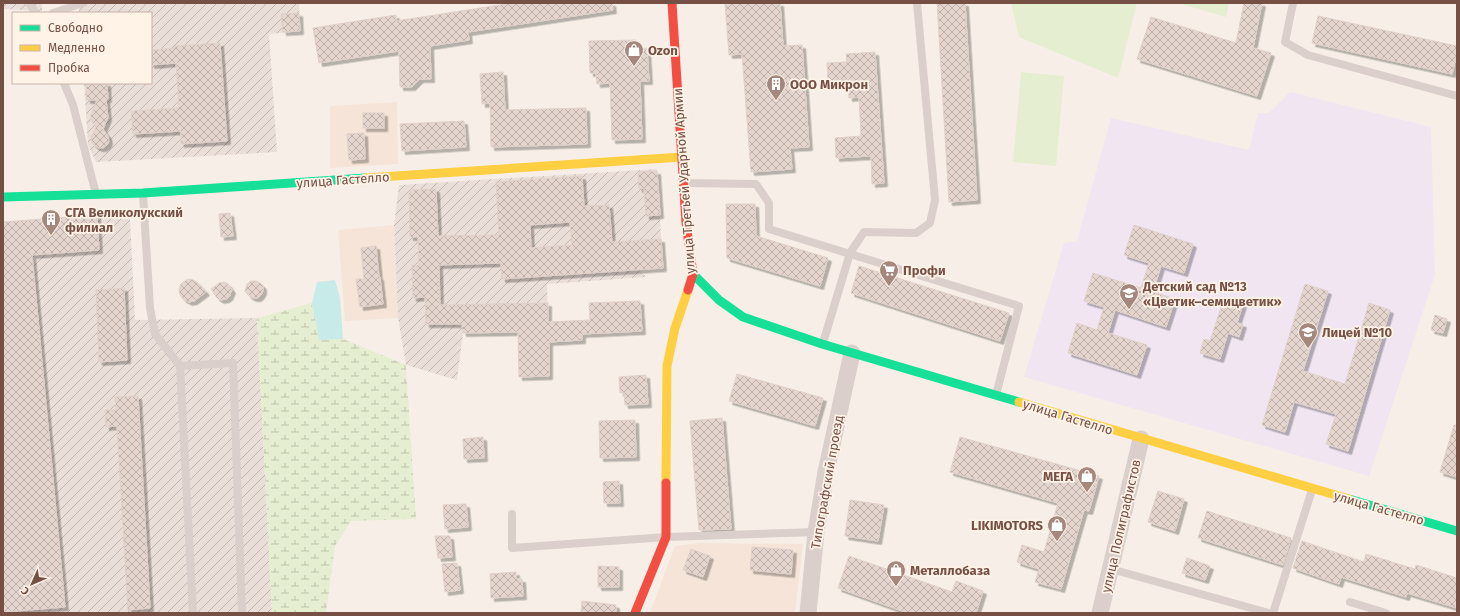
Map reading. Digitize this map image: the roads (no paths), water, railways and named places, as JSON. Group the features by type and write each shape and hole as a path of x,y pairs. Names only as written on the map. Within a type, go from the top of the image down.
{"main road":[{"name":"улица Третьей Ударной Армии","path":"635,613 666,537 667,366 675,328 693,274 686,223 672,3"},
{"name":"улица Гастелло","path":"3,197 143,193 682,157"},
{"name":"улица Гастелло","path":"693,274 719,300 743,317 822,344 1457,531"}],"street":[{"name":"Типографский проезд","path":"808,613 816,532 826,472 852,353"},
{"name":"улица Полиграфистов","path":"1100,613 1141,439"}],"lane":[{"path":"29,3 35,12"},
{"path":"56,12 83,3"},
{"path":"822,344 850,253 864,232 916,233 930,223 935,200 917,3"},
{"path":"1293,3 1285,42 1290,45 1308,55 1457,96"},
{"path":"64,84 72,105 97,194"},
{"path":"684,182 756,184 769,203 769,229 1019,306 995,395"},
{"path":"143,193 150,308 155,334 180,366 194,613"},
{"path":"180,366 233,363 242,613"},
{"path":"1273,613 1312,489"},
{"path":"512,514 512,548 666,537 816,532"},
{"path":"1111,569 1269,613"},
{"path":"1350,602 1386,613"}],"water":[{"path":"335,280 340,298 343,339 319,340 312,303 317,282"}],"place":[{"name":"Ozon","path":"634,67"},
{"name":"ООО Микрон","path":"776,101"},
{"name":"СГА Великолукский филиал","path":"51,236"},
{"name":"Профи","path":"889,287"},
{"name":"Детский сад №13 «Цветик–семицветик»","path":"1129,310"},
{"name":"Лицей №10","path":"1308,349"},
{"name":"МЕГА","path":"1087,493"},
{"name":"LIKIMOTORS","path":"1057,542"},
{"name":"Металлобаза","path":"896,587"}]}
